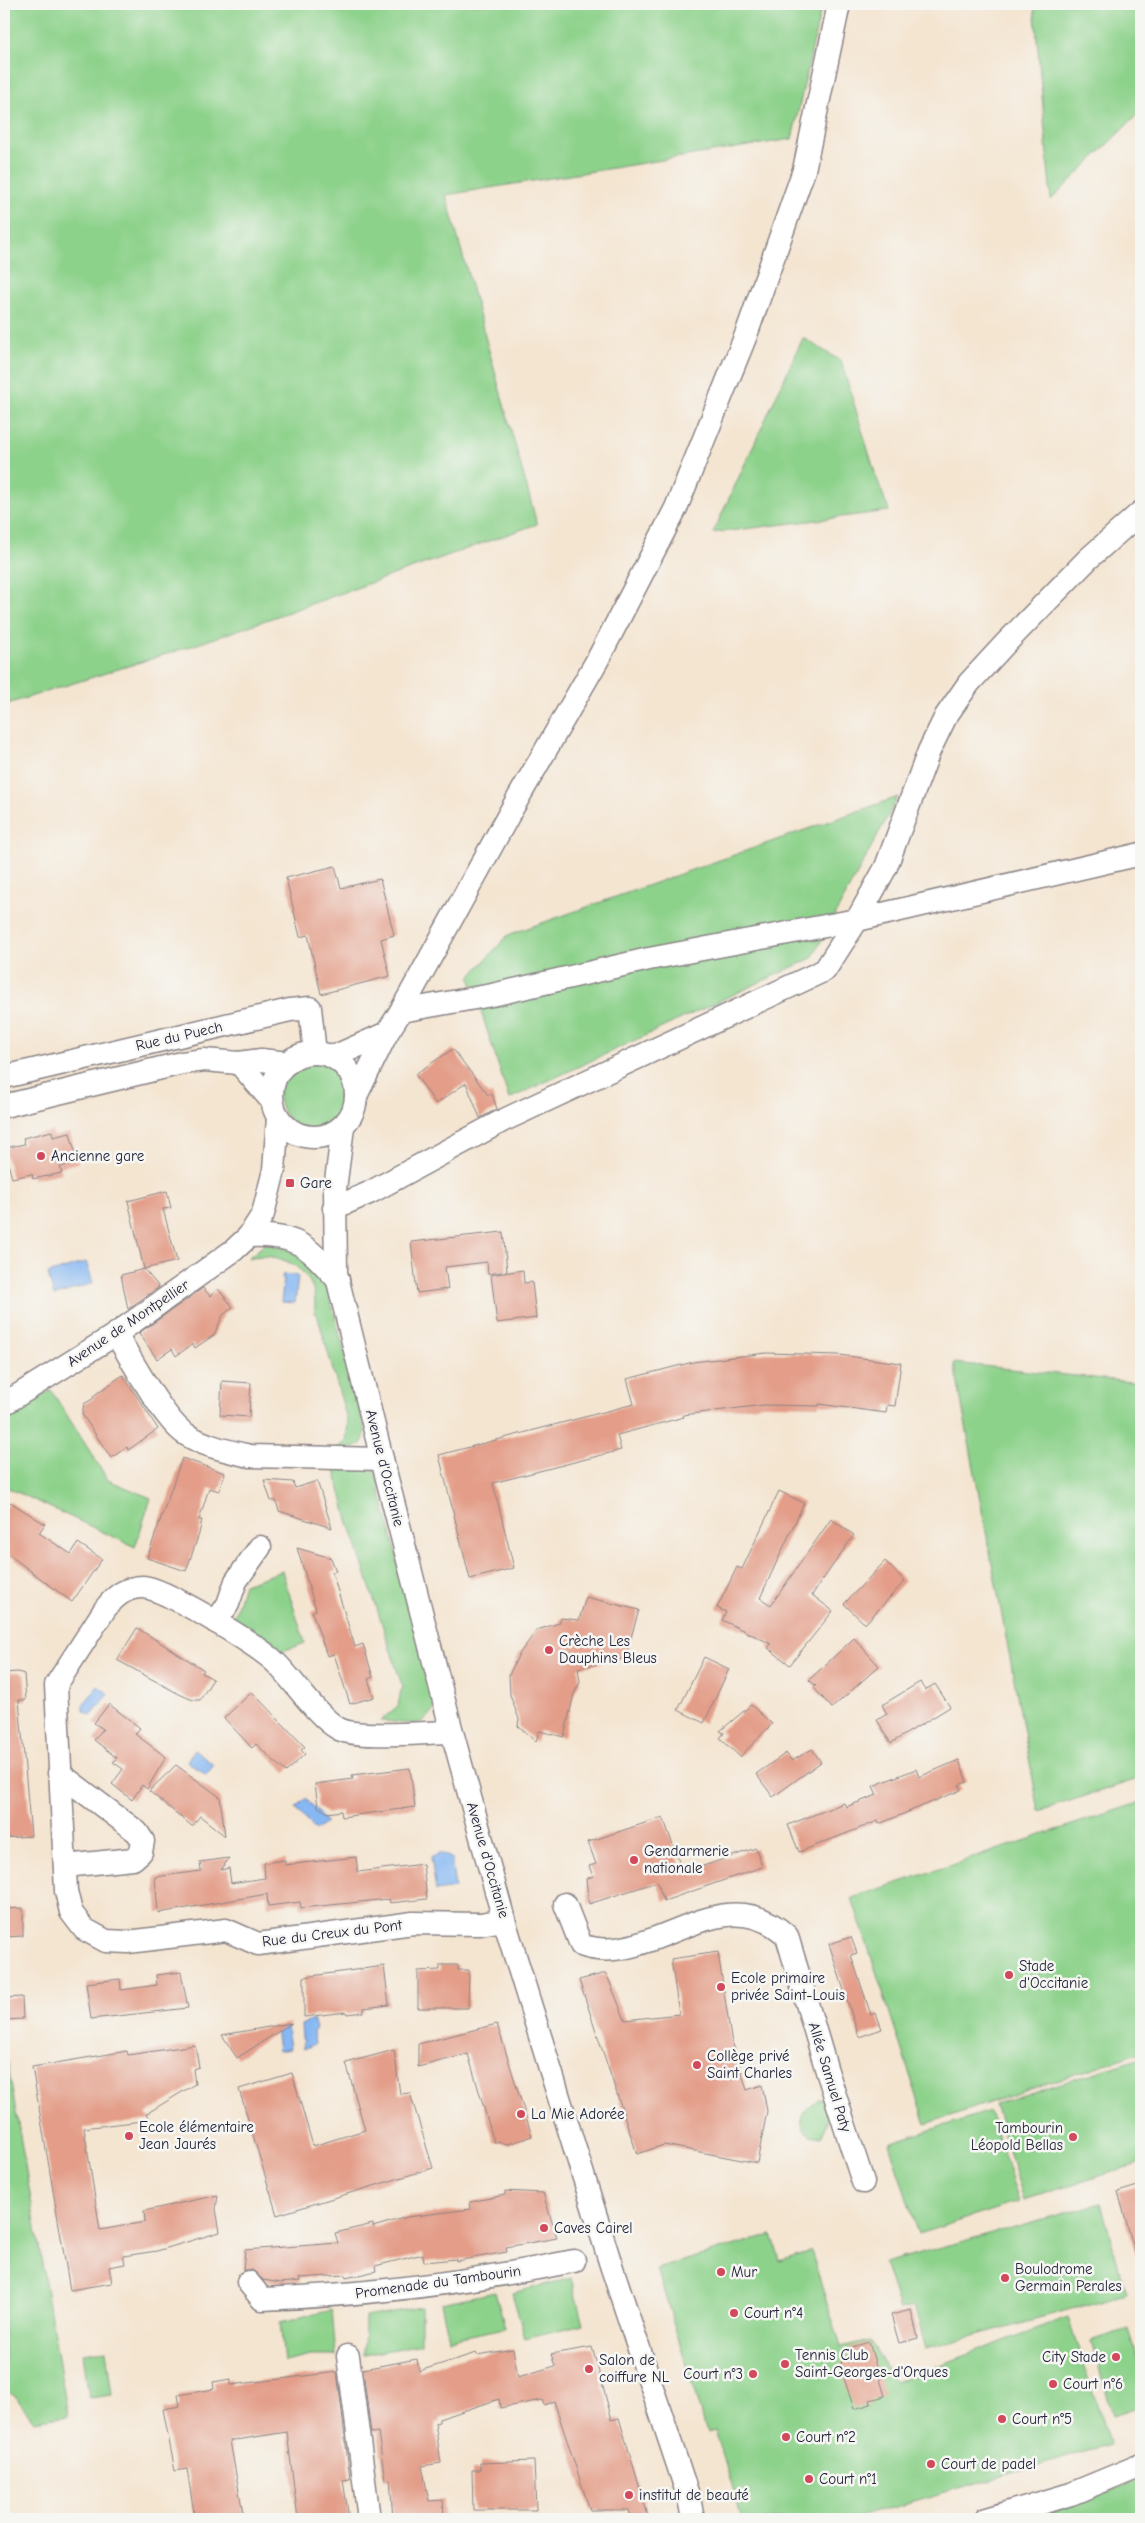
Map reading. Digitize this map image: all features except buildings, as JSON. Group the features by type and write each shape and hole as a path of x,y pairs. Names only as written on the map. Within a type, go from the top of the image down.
{"street":[{"path":"239,1063 290,1130 309,1137 331,1134 342,1127 353,1113 356,1096 387,1033 402,1011 513,807 598,659 676,508 746,335 804,170 839,4"},
{"path":"335,1198 369,1193 502,1121 826,970 857,920 886,867 929,751 946,716 969,683 1005,644 1088,559 1141,512"},
{"path":"402,1011 492,994 649,959 857,920 1141,854"},
{"name":"Rue du Puech","path":"4,1077 290,1010 310,1008 324,1055"},
{"path":"275,1110 276,1078 288,1063 300,1055 324,1055 387,1033"},
{"path":"324,1055 350,1073 356,1096"},
{"path":"4,1106 182,1063 204,1060 239,1063 261,1060 288,1063"},
{"name":"Avenue de Montpellier","path":"4,1404 116,1334 234,1250 249,1236 260,1222 274,1170 275,1110"},
{"name":"Avenue d'Occitanie","path":"342,1127 335,1198 338,1280 382,1459 452,1732 504,1920 611,2265 689,2498 693,2519"},
{"name":"Avenue d'Occitanie","path":"309,1137 335,1198"},
{"name":"Avenue de Montpellier","path":"274,1170 309,1137"},
{"path":"249,1236 276,1236 299,1242 312,1251 338,1280"},
{"path":"116,1334 174,1423 191,1437 229,1451 250,1456 382,1459"},
{"path":"216,1622 228,1604 236,1581 260,1547"},
{"name":"Rue du Creux du Pont","path":"452,1732 357,1733 338,1728 272,1659 216,1622 152,1588 127,1589 113,1598 56,1685 65,1866 71,1912 84,1929 106,1941 128,1942 226,1930 258,1944 413,1923 480,1924 504,1920"},
{"path":"60,1773 137,1832 143,1841 141,1852 133,1859 65,1866"},
{"name":"Allée Samuel Paty","path":"565,1904 581,1945 594,1950 616,1951 720,1914 743,1915 759,1919 777,1927 787,1936 827,2071 864,2182"},
{"name":"Promenade du Tambourin","path":"248,2282 262,2298 327,2296 390,2291 574,2261"},
{"path":"348,2356 369,2519"},
{"path":"986,2519 1071,2494 1141,2465"}],"green space":[{"path":"4,4 822,4 792,139 446,195 537,524 198,644 4,705"},
{"path":"1034,4 1141,4 1141,111 1051,200"},
{"path":"803,338 841,361 875,473 889,511 713,533"},
{"path":"898,797 812,958 509,1099 470,977 508,935"},
{"path":"314,1060 327,1063 339,1070 346,1082 349,1095 346,1108 339,1120 327,1127 314,1130 301,1127 289,1120 282,1108 279,1095 282,1082 289,1070 301,1063"},
{"path":"266,1243 293,1251 327,1286 365,1430 363,1441 357,1447 336,1449 346,1442 348,1423 317,1314 314,1313 315,1299 312,1287 306,1276 286,1261 274,1257 248,1258"},
{"path":"954,1363 1141,1383 1141,1778 1039,1811"},
{"path":"51,1390 108,1480 151,1498 135,1547 4,1486 4,1419"},
{"path":"334,1466 374,1467 436,1705 431,1714 420,1722 413,1724 380,1721 398,1706 402,1685 348,1520"},
{"path":"282,1571 305,1643 280,1652 235,1621 234,1617 244,1584"},
{"name":"Stade d'Occitanie","path":"1141,1802 1141,2052 926,2124 852,1898"},
{"path":"4,2042 68,2416 34,2421 15,2396 4,2390"},
{"name":"Tambourin Léopold Bellas","path":"1141,2058 1141,2163 1024,2200 995,2104"},
{"path":"820,2098 827,2100 827,2123 821,2136 810,2136 802,2125 801,2120 805,2111"},
{"path":"990,2111 1019,2202 918,2234 889,2143"},
{"name":"Boulodrome Germain Perales","path":"1101,2203 1126,2294 926,2349 914,2306 899,2309 884,2263"},
{"name":"Tennis Club Saint-Georges-d'Orques","path":"772,2234 780,2261 811,2251 841,2347 870,2340 895,2382 1068,2317 1110,2445 851,2519 742,2519 715,2430 707,2433 657,2269"},
{"path":"571,2278 583,2324 525,2338 512,2293"},
{"path":"495,2292 505,2328 449,2339 441,2303"},
{"path":"421,2307 421,2344 364,2355 365,2317"},
{"path":"332,2310 336,2356 311,2356 284,2362 280,2322"},
{"name":"City Stade","path":"1128,2329 1141,2372 1141,2406 1113,2415 1091,2341"},
{"path":"106,2350 112,2395 89,2398 83,2353"},
{"path":"1141,2479 1141,2519 1028,2519 1058,2511"}],"water":[{"path":"86,1262 93,1283 54,1296 48,1274"},
{"path":"283,1274 298,1276 295,1303 281,1302"},
{"path":"98,1686 109,1694 91,1715 83,1711 83,1705"},
{"path":"194,1750 214,1765 206,1775 187,1761"},
{"path":"306,1798 326,1822 316,1831 296,1808"},
{"path":"440,1853 451,1858 455,1888 436,1891 431,1857"},
{"path":"313,2020 316,2028 313,2032 315,2044 303,2049 301,2025"},
{"path":"287,2026 290,2049 278,2051 275,2027"}],"place":[{"name":"Ancienne gare","path":"41,1156"},
{"name":"Gare","path":"290,1183"},
{"name":"Crèche Les Dauphins Bleus","path":"549,1650"},
{"name":"Gendarmerie nationale","path":"634,1860"},
{"name":"Stade d'Occitanie","path":"1009,1975"},
{"name":"Ecole primaire privée Saint-Louis","path":"721,1987"},
{"name":"Collège privé Saint Charles","path":"697,2065"},
{"name":"La Mie Adorée","path":"521,2114"},
{"name":"Ecole élémentaire Jean Jaurés","path":"129,2136"},
{"name":"Tambourin Léopold Bellas","path":"1073,2137"},
{"name":"Caves Cairel","path":"544,2228"},
{"name":"Mur","path":"721,2272"},
{"name":"Boulodrome Germain Perales","path":"1005,2278"},
{"name":"Court n°4","path":"734,2313"},
{"name":"City Stade","path":"1116,2357"},
{"name":"Tennis Club Saint-Georges-d'Orques","path":"785,2364"},
{"name":"Salon de coiffure NL","path":"589,2369"},
{"name":"Court n°3","path":"753,2374"},
{"name":"Court n°6","path":"1053,2384"},
{"name":"Court n°5","path":"1002,2419"},
{"name":"Court n°2","path":"786,2437"},
{"name":"Court de padel","path":"931,2464"},
{"name":"Court n°1","path":"809,2479"},
{"name":"institut de beauté","path":"629,2495"}]}
